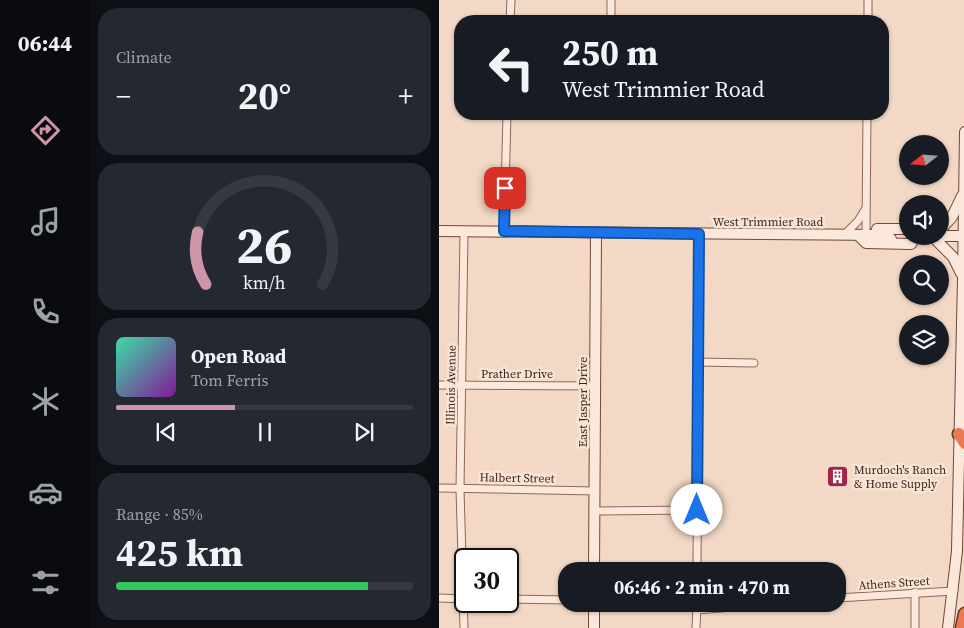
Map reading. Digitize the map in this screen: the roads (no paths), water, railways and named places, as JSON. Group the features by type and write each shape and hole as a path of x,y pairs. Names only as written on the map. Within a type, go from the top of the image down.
{"highway":[{"path":"962,628 964,614"}],"street":[{"path":"510,15 511,0"},
{"path":"611,0 611,15"},
{"path":"868,0 868,15"},
{"path":"504,231 507,120"},
{"path":"862,232 866,207 867,120"},
{"path":"948,628 954,591 957,551 962,439 964,132"},
{"path":"949,218 957,208 964,192"},
{"path":"845,234 858,221 866,207"},
{"name":"West Trimmier Road","path":"439,231 845,234 899,230"},
{"name":"Illinois Avenue","path":"463,548 461,489 465,232"},
{"name":"West Trimmier Road","path":"862,232 866,243 899,243"},
{"name":"East Jasper Drive","path":"594,562 596,233"},
{"path":"697,562 699,234"},
{"path":"949,236 964,236"},
{"path":"942,245 953,257 963,278"},
{"path":"698,362 754,363"},
{"name":"Prather Drive","path":"439,385 596,386"},
{"name":"Halbert Street","path":"439,488 595,491"},
{"path":"595,511 697,510"},
{"name":"Athens Street","path":"846,597 954,591"},
{"path":"915,592 915,628"},
{"path":"439,598 454,599"},
{"path":"519,599 558,600"},
{"path":"594,612 594,628"},
{"path":"697,612 697,628"},
{"name":"Illinois Avenue","path":"464,613 464,628"}],"place":[{"name":"Murdoch's Ranch & Home Supply","path":"838,477"}]}
